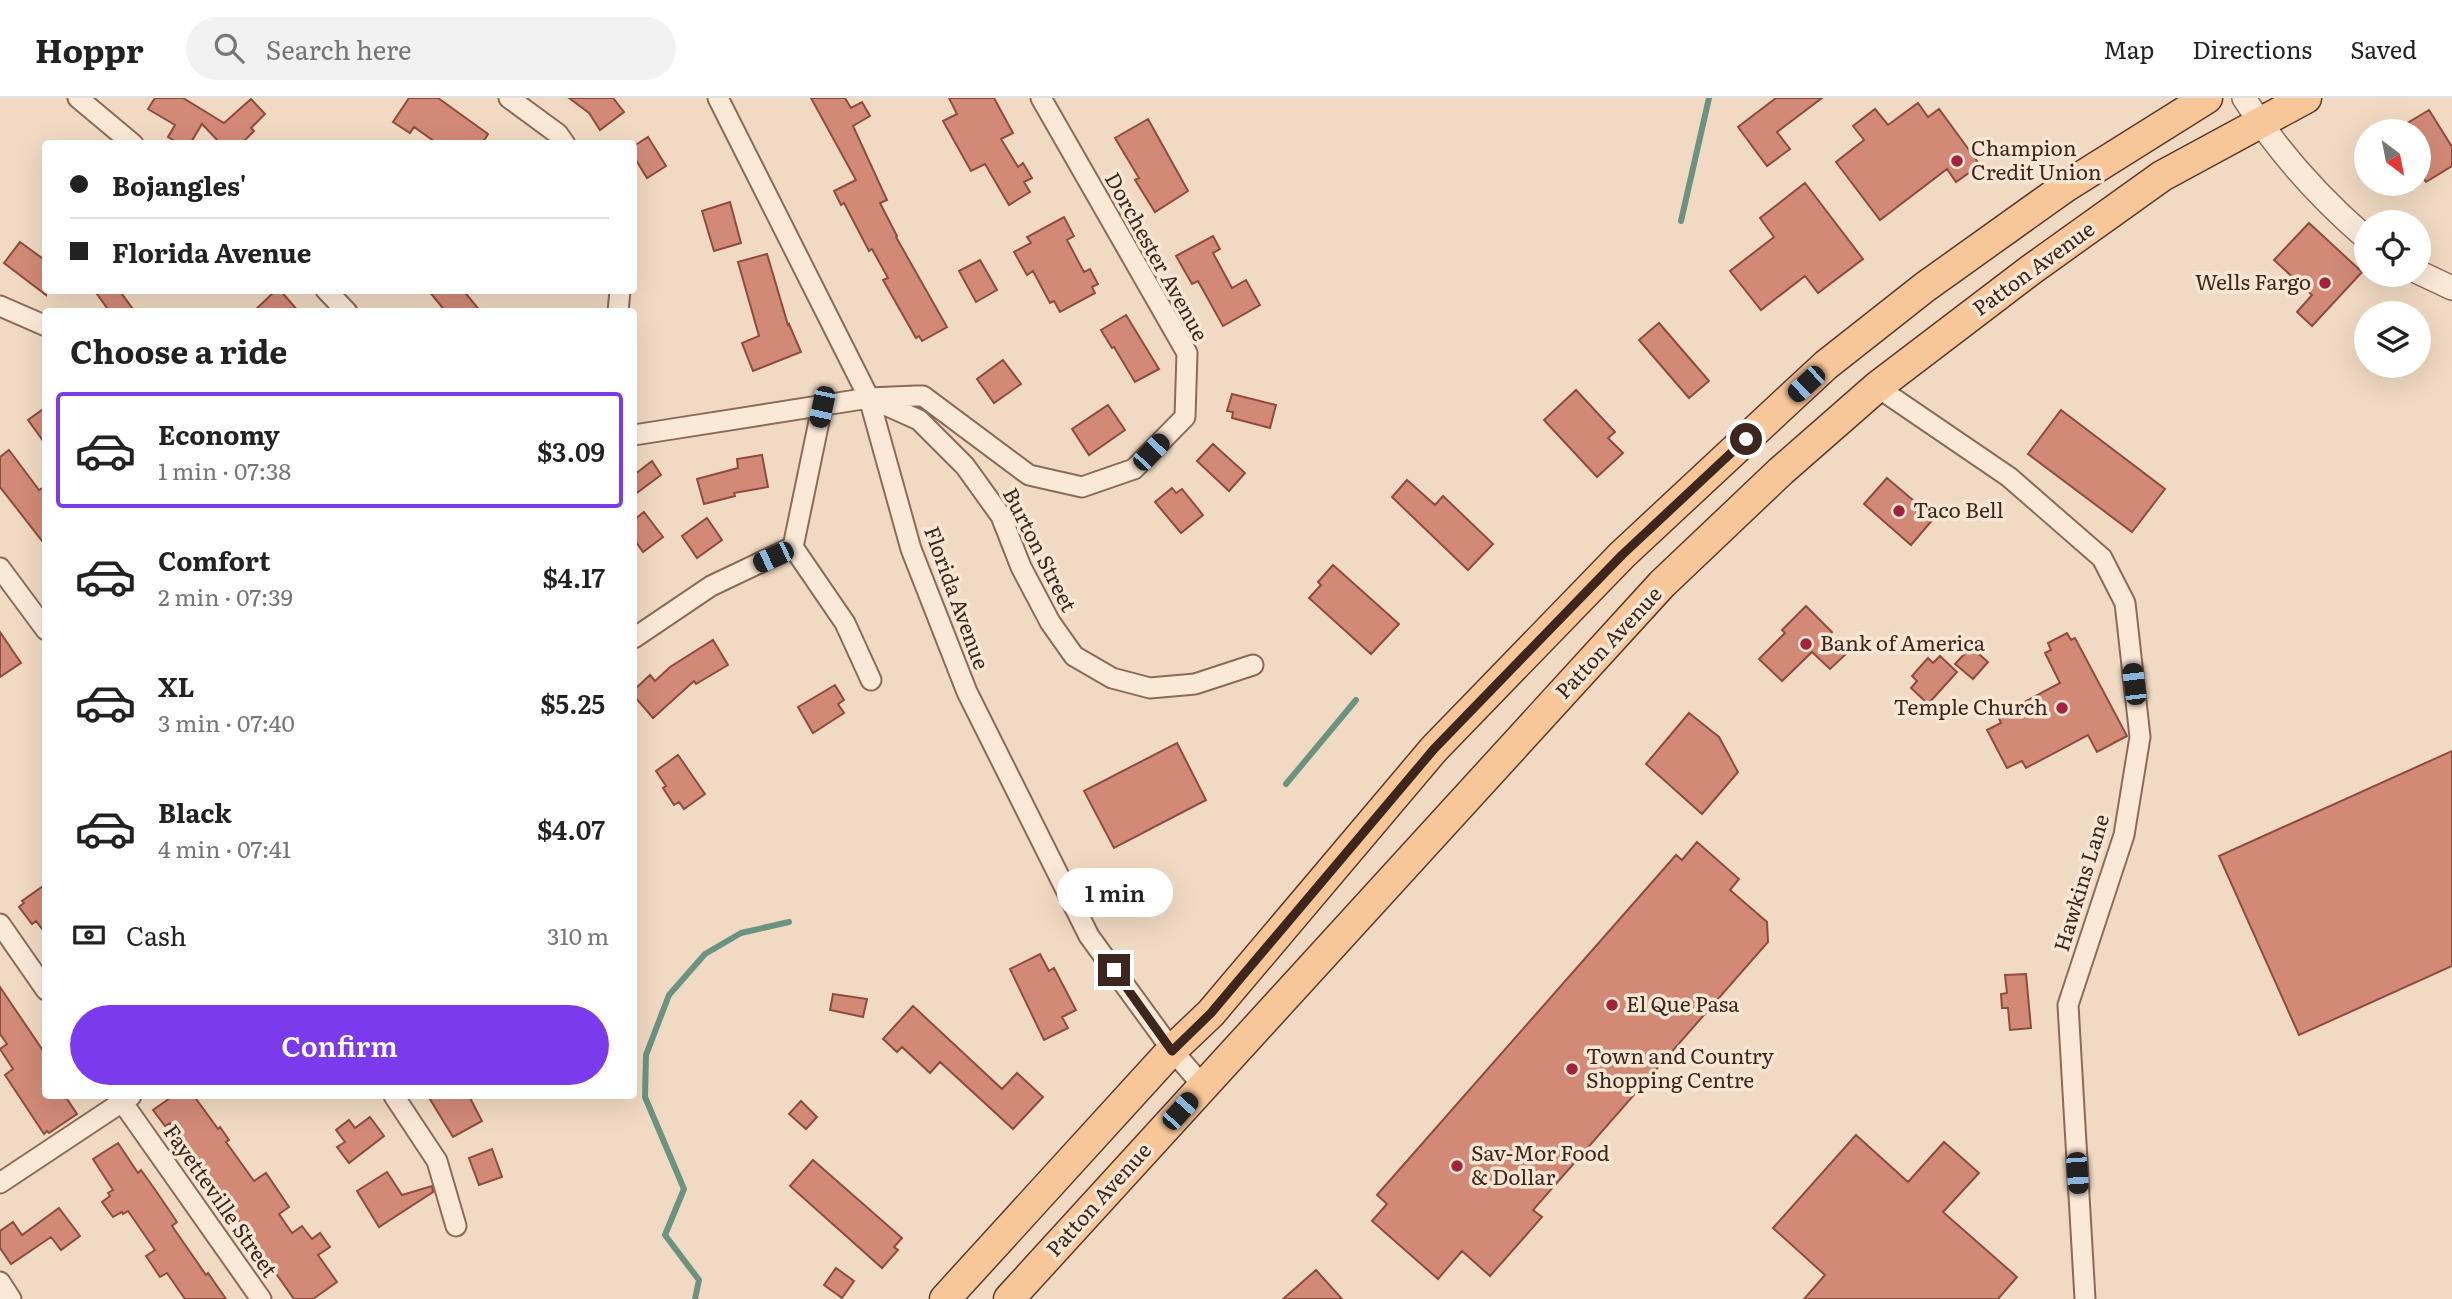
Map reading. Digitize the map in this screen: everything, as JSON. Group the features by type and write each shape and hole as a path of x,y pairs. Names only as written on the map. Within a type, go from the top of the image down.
{"main road":[{"path":"945,1299 1172,1051 1211,1013 1434,749 1622,555 1826,365 1925,287 2065,187 2207,98"},
{"name":"Patton Avenue","path":"1009,1299 1662,584 1781,471 1877,387 2032,269 2162,176 2306,98"}],"street":[{"path":"78,98 128,140"},
{"path":"509,98 558,134 562,140"},
{"name":"Florida Avenue","path":"718,98 869,398 911,549 967,692 1089,936 1172,1051 1203,1086"},
{"name":"Dorchester Avenue","path":"869,398 923,396 1029,475 1082,487 1134,469 1185,417 1187,353 1041,98"},
{"path":"2244,98 2260,123 2314,189 2354,226"},
{"path":"2431,278 2452,288"},
{"path":"330,294 344,308"},
{"path":"0,306 42,327"},
{"name":"Hawkins Lane","path":"1877,387 2009,477 2102,558 2125,603 2140,737 2124,835 2067,1005 2085,1299"},
{"path":"637,435 869,398"},
{"name":"Burton Street","path":"869,398 919,420 965,466 1001,516 1021,567 1050,622 1074,656 1112,678 1150,688 1195,684 1252,666"},
{"path":"822,407 793,547 845,623 871,680"},
{"path":"637,636 711,586 793,547"},
{"path":"0,568 42,625"},
{"path":"0,924 42,984"},
{"path":"0,1183 123,1099"},
{"name":"Fayetteville Street","path":"125,1099 261,1299"},
{"path":"396,1099 437,1161 456,1226"},
{"path":"0,1282 12,1299"}],"building":[{"path":"155,98 183,98 224,123 251,99 265,114 251,128 254,131 245,140 217,140 202,124 192,140 173,140 168,137 175,125 148,109"},
{"path":"409,98 438,98 488,134 484,140 432,140 414,127 410,133 393,122"},
{"path":"569,98 613,98 624,112 600,130 589,113"},
{"path":"811,98 845,98 851,108 862,102 870,116 853,126 887,200 880,203 947,327 922,341 919,336 916,338 883,280 888,278 872,249 869,251 844,203 841,205 834,191 856,180"},
{"path":"949,98 994,98 1013,133 1001,139 1018,167 1023,163 1032,178 1024,182 1030,192 1009,205 985,164 971,171 943,121 957,114"},
{"path":"1776,98 1822,98 1777,132 1790,149 1767,166 1738,127"},
{"path":"1918,103 1928,117 1939,109 1980,165 1956,182 1947,169 1880,220 1836,162 1864,140 1853,126 1875,109 1888,125"},
{"path":"2429,110 2452,147 2452,166 2431,179 2431,119 2414,119"},
{"path":"1148,119 1188,191 1155,212 1135,180 1139,178 1115,138"},
{"path":"648,137 666,166 647,178 637,162 637,144"},
{"path":"1805,183 1863,259 1818,293 1805,276 1761,310 1730,271 1774,237 1760,218"},
{"path":"730,202 741,243 714,251 702,211"},
{"path":"1064,217 1074,236 1067,240 1084,272 1090,269 1098,284 1092,287 1095,293 1060,312 1054,301 1050,303 1033,271 1027,275 1014,252 1031,243 1027,237"},
{"name":"Wells Fargo","path":"2309,223 2354,265 2354,281 2312,326 2297,312 2312,295 2274,260"},
{"path":"1213,236 1220,249 1213,253 1232,288 1246,280 1260,305 1223,326 1198,281 1192,284 1176,256"},
{"path":"20,242 42,258 42,292 4,263"},
{"path":"767,254 788,325 801,352 753,371 742,343 759,336 738,262"},
{"path":"980,260 997,290 976,302 959,271"},
{"path":"97,294 122,294 132,308 107,308"},
{"path":"272,294 283,294 296,308 257,308"},
{"path":"431,294 466,294 478,308 443,308"},
{"path":"1126,315 1159,369 1135,382 1101,330"},
{"path":"1659,323 1709,381 1689,398 1639,340"},
{"path":"1003,360 1021,384 994,403 977,379"},
{"path":"1576,390 1615,432 1608,438 1623,453 1597,477 1544,420"},
{"path":"1232,394 1276,405 1270,428 1232,418 1233,412 1227,411"},
{"path":"1108,405 1125,430 1089,455 1072,429"},
{"path":"42,410 42,439 28,420"},
{"path":"2061,410 2165,489 2132,532 2028,454"},
{"path":"1213,444 1245,473 1229,491 1197,461"},
{"path":"9,450 39,490 42,488 42,541 0,487 0,457"},
{"path":"762,455 768,487 734,493 735,496 704,504 697,479 738,468 737,459"},
{"path":"652,461 661,475 637,493 637,473"},
{"name":"Taco Bell","path":"1887,478 1934,518 1911,545 1864,504"},
{"path":"1407,480 1435,505 1443,496 1493,544 1468,570 1392,497"},
{"path":"1172,488 1176,493 1182,489 1203,515 1181,533 1155,502"},
{"path":"644,512 663,537 643,552 637,543 637,518"},
{"path":"707,518 722,540 697,558 682,536"},
{"path":"1333,565 1399,624 1371,654 1309,598 1321,585 1318,582"},
{"name":"Bank of America","path":"1806,606 1832,632 1829,636 1846,654 1830,669 1812,652 1782,681 1759,659 1785,633 1782,630"},
{"path":"0,632 21,663 0,677"},
{"name":"Temple Church","path":"2067,633 2071,640 2075,638 2127,736 2097,752 2088,735 2026,768 2022,761 2007,768 1987,730 2001,723 1998,716 2060,683 2045,653 2051,650 2048,643"},
{"path":"713,640 728,665 696,684 694,681 653,718 637,699 637,687 650,675 655,681 670,667"},
{"path":"1971,647 1988,662 1973,679 1955,664"},
{"path":"1940,656 1957,672 1928,704 1911,688 1917,681 1912,676 1928,658 1933,663"},
{"path":"835,685 844,700 838,704 844,713 813,733 798,707"},
{"path":"1689,713 1719,737 1738,772 1702,814 1646,764"},
{"path":"1177,743 1206,800 1114,848 1084,791"},
{"path":"2452,751 2452,966 2299,1035 2219,856"},
{"path":"678,755 705,794 684,809 679,802 674,805 656,771"},
{"name":"Town and Country Shopping Centre","path":"1697,842 1739,879 1730,890 1767,922 1768,942 1533,1210 1542,1217 1490,1276 1462,1251 1438,1279 1372,1221 1387,1204 1377,1195 1676,855 1682,860"},
{"path":"42,887 42,929 36,921 32,924 19,907 24,903 22,901"},
{"path":"1040,954 1049,971 1054,968 1076,1010 1062,1017 1068,1028 1044,1040 1010,969"},
{"path":"2026,974 2031,1028 2010,1030 2008,1008 2002,1008 2001,994 2007,993 2005,975"},
{"path":"0,987 42,1049 42,1099 67,1099 77,1114 44,1134 5,1075 13,1069 0,1049 7,1044 0,1034"},
{"path":"833,994 867,999 863,1017 830,1010"},
{"path":"913,1006 1002,1089 1017,1073 1043,1097 1013,1129 940,1062 930,1073 902,1047 897,1052 883,1039"},
{"path":"169,1099 196,1099 218,1129 220,1127 229,1140 226,1142 254,1181 266,1173 289,1207 279,1214 292,1233 302,1226 312,1239 320,1233 330,1247 318,1255 337,1282 313,1299 294,1299 170,1123 165,1126 153,1110"},
{"path":"430,1099 471,1099 482,1121 453,1137"},
{"path":"801,1101 817,1117 806,1129 789,1114"},
{"path":"370,1117 384,1136 349,1163 337,1147 345,1142 336,1130 349,1120 355,1128"},
{"path":"1856,1135 1908,1182 1944,1142 1979,1173 1943,1212 2017,1277 1998,1299 1804,1299 1825,1275 1773,1228"},
{"path":"118,1143 138,1173 141,1170 156,1191 177,1222 172,1226 226,1299 185,1299 167,1273 160,1277 146,1256 155,1250 128,1211 113,1217 102,1202 113,1190 93,1159"},
{"path":"492,1149 502,1177 479,1185 469,1158"},
{"path":"813,1160 902,1238 894,1247 898,1250 882,1268 790,1186"},
{"path":"387,1172 402,1195 432,1186 433,1192 379,1227 357,1191"},
{"path":"59,1208 80,1236 61,1250 51,1237 11,1264 0,1248 0,1231 13,1222 22,1235"},
{"path":"836,1268 854,1281 842,1298 824,1285"},
{"path":"1316,1270 1342,1299 1283,1299"}],"waterway":[{"path":"1681,221 1709,98"},
{"path":"1286,784 1356,700"},
{"path":"695,1299 699,1280 665,1235 684,1189 645,1097 646,1055 669,995 705,954 741,933 789,922"}],"place":[{"name":"Champion Credit Union","path":"1957,161"},
{"name":"Wells Fargo","path":"2325,283"},
{"name":"Taco Bell","path":"1899,511"},
{"name":"Bank of America","path":"1806,644"},
{"name":"Temple Church","path":"2062,708"},
{"name":"El Que Pasa","path":"1612,1005"},
{"name":"Town and Country Shopping Centre","path":"1572,1069"},
{"name":"Sav-Mor Food & Dollar","path":"1457,1166"}],"route":[{"path":"1114,970 1172,1051 1211,1013 1434,749 1622,555 1746,439"}]}
